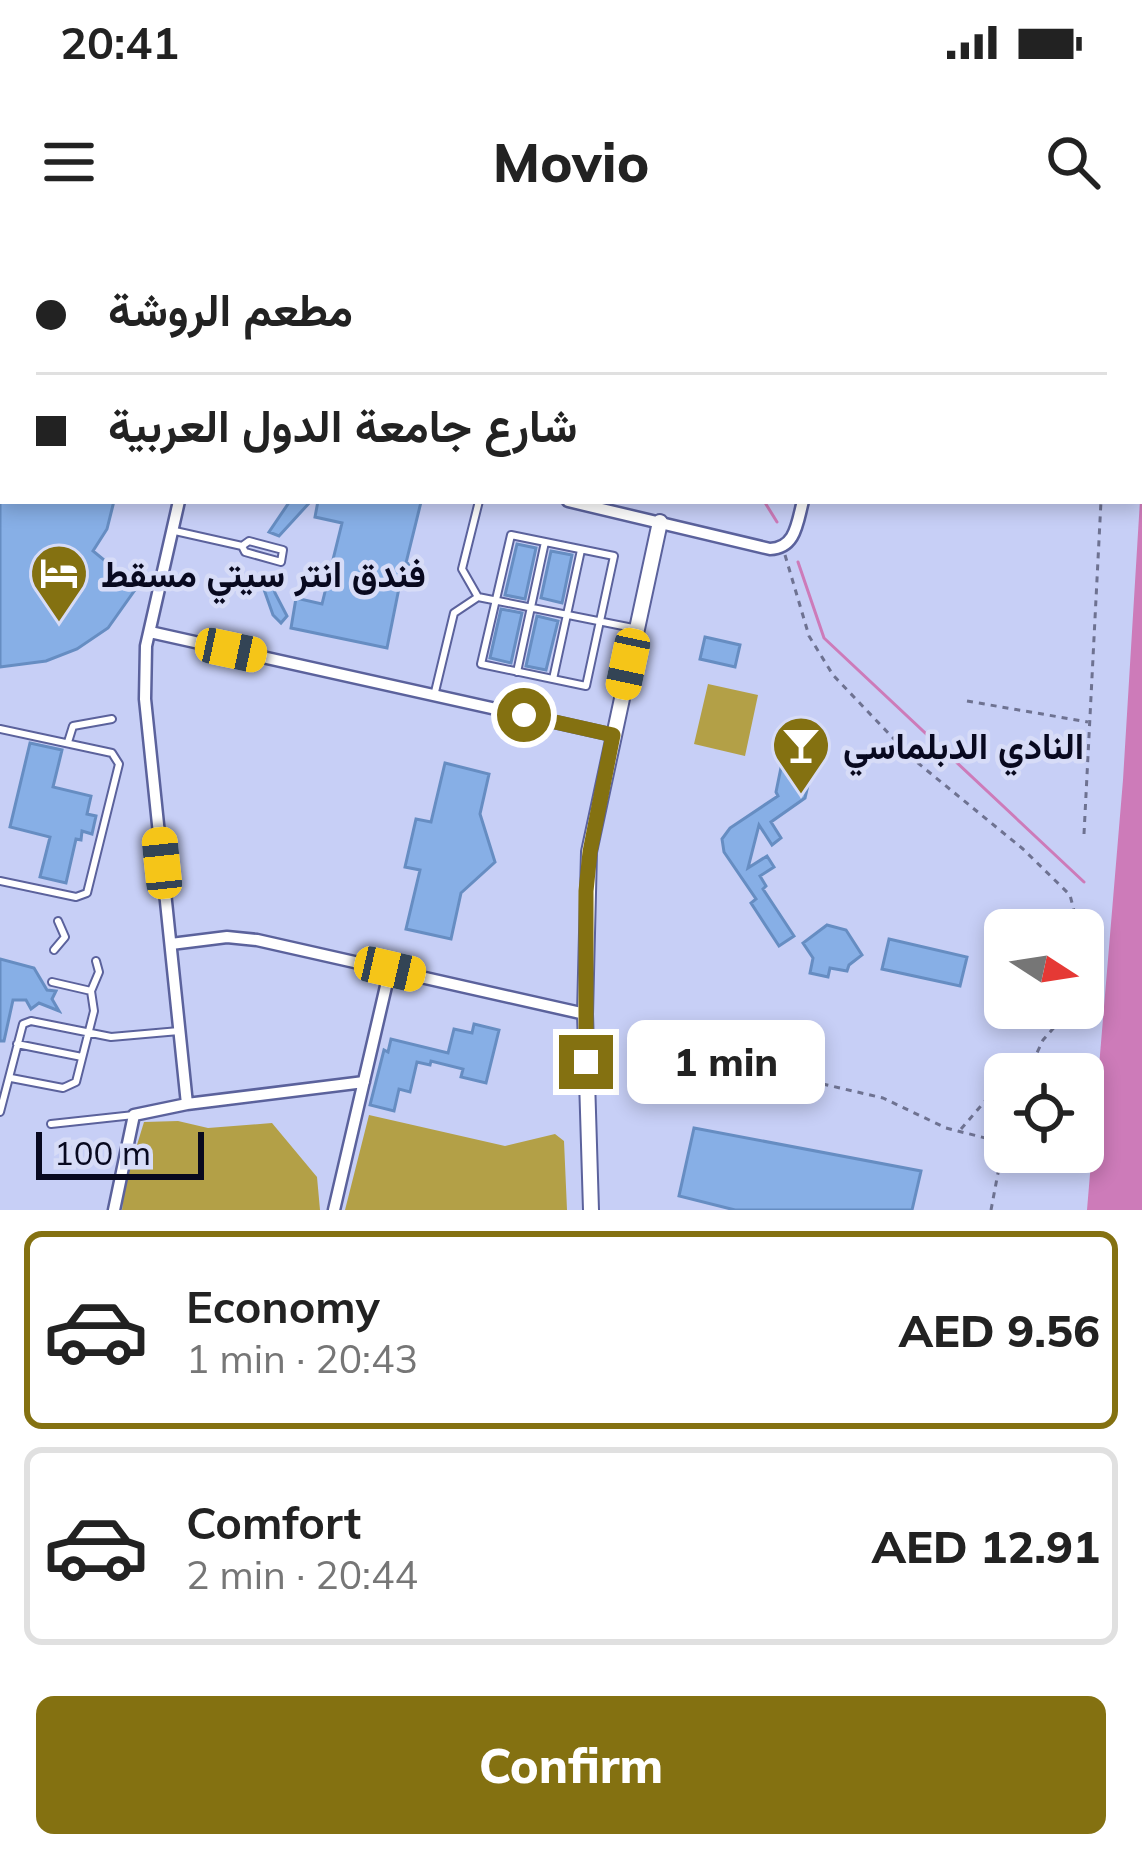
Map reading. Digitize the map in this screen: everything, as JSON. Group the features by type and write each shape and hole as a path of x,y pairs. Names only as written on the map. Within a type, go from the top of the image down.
{"street":[{"path":"179,504 150,632 145,700 187,1104"},
{"path":"581,504 770,549 791,542 802,504"},
{"path":"591,1210 585,1014 590,852 660,522"},
{"path":"150,632 613,735"},
{"path":"171,944 242,938 585,1014"},
{"path":"334,1210 390,969"},
{"path":"114,1210 134,1115 364,1082"}],"lane":[{"path":"478,504 462,569 478,597"},
{"path":"175,531 283,550 280,562 245,552 242,546"},
{"path":"511,535 545,542 614,556 586,686 482,664 511,535"},
{"path":"517,672 545,542"},
{"path":"553,680 581,550"},
{"path":"434,695 454,613 478,597 636,629"},
{"path":"68,742 73,726 112,719"},
{"path":"0,729 112,753 119,764 87,893 76,897 0,881"},
{"path":"54,950 65,937 58,920"},
{"path":"10,1078 70,1087 76,1082 94,1011 91,991 99,972 96,961"},
{"path":"52,982 91,991"},
{"path":"0,1112 20,1027 31,1022 111,1037 179,1030"},
{"path":"17,1044 82,1057"},
{"path":"51,1124 134,1115"}],"path":[{"path":"1084,835 1101,504"},
{"path":"783,548 809,636 833,675 913,758 1023,849 1070,895 1074,909"},
{"path":"967,701 1088,722"},
{"path":"681,1083 712,1088 784,1075 883,1098 984,1137"},
{"path":"960,1131 984,1103"},
{"path":"991,1210 998,1173"}],"shaded area":[{"path":"1142,504 1142,1210 1087,1210 1090,1173 1104,1173 1104,1053 1100,1053"},
{"path":"708,684 758,695 745,756 694,744"},
{"path":"369,1115 505,1146 555,1134 564,1141 567,1210 345,1210"},
{"path":"178,1121 208,1128 272,1123 317,1177 320,1210 122,1210 144,1122"}],"building":[{"path":"0,504 113,504 107,529 93,551 137,587 108,628 77,649 46,661 0,667"},
{"path":"288,504 308,504 279,536 269,532"},
{"path":"317,504 421,504 406,563 412,565 406,588 399,588 387,648 291,628 296,598 322,604 342,523 315,517"},
{"path":"517,544 536,548 525,599 505,595"},
{"path":"551,551 572,555 562,603 541,598"},
{"path":"271,574 287,616 281,623 273,615 261,581 261,576"},
{"path":"501,609 522,613 511,663 490,658"},
{"path":"537,616 558,621 546,670 526,666"},
{"path":"705,637 740,645 735,667 700,659"},
{"path":"30,743 62,750 53,787 91,796 87,814 96,816 92,834 82,831 81,840 76,839 66,883 40,877 50,837 10,827"},
{"path":"802,743 814,759 805,798 771,822 781,838 772,845 759,825 748,868 767,856 774,867 760,876 763,889 794,936 779,946 751,903 756,899 724,852 722,839 730,828 778,796 784,753"},
{"path":"445,763 489,774 480,814 495,862 461,893 451,939 406,929 420,870 405,867 416,819 431,822"},
{"path":"827,925 846,930 862,955 847,971 830,968 828,977 810,973 813,958 803,943"},
{"path":"889,939 967,957 960,986 882,969"},
{"path":"0,959 34,968 47,990 56,991 52,999 59,1011 39,1003 31,1009 26,1000 13,1000 4,1041 0,1041"},
{"path":"474,1024 499,1030 486,1083 461,1077 463,1069 417,1062 410,1092 399,1089 394,1111 370,1105 391,1039 448,1053 454,1029 472,1033"},
{"path":"694,1128 921,1171 912,1210 735,1210 679,1196"}],"waterway":[{"path":"766,504 777,522"},
{"path":"798,562 824,638 1084,882"}],"place":[{"name":"فندق انتر سيتي مسقط","path":"59,624"},
{"name":"النادي الدبلماسي","path":"801,796"}],"route":[{"path":"524,715 613,735 586,891 586,1062"}]}
